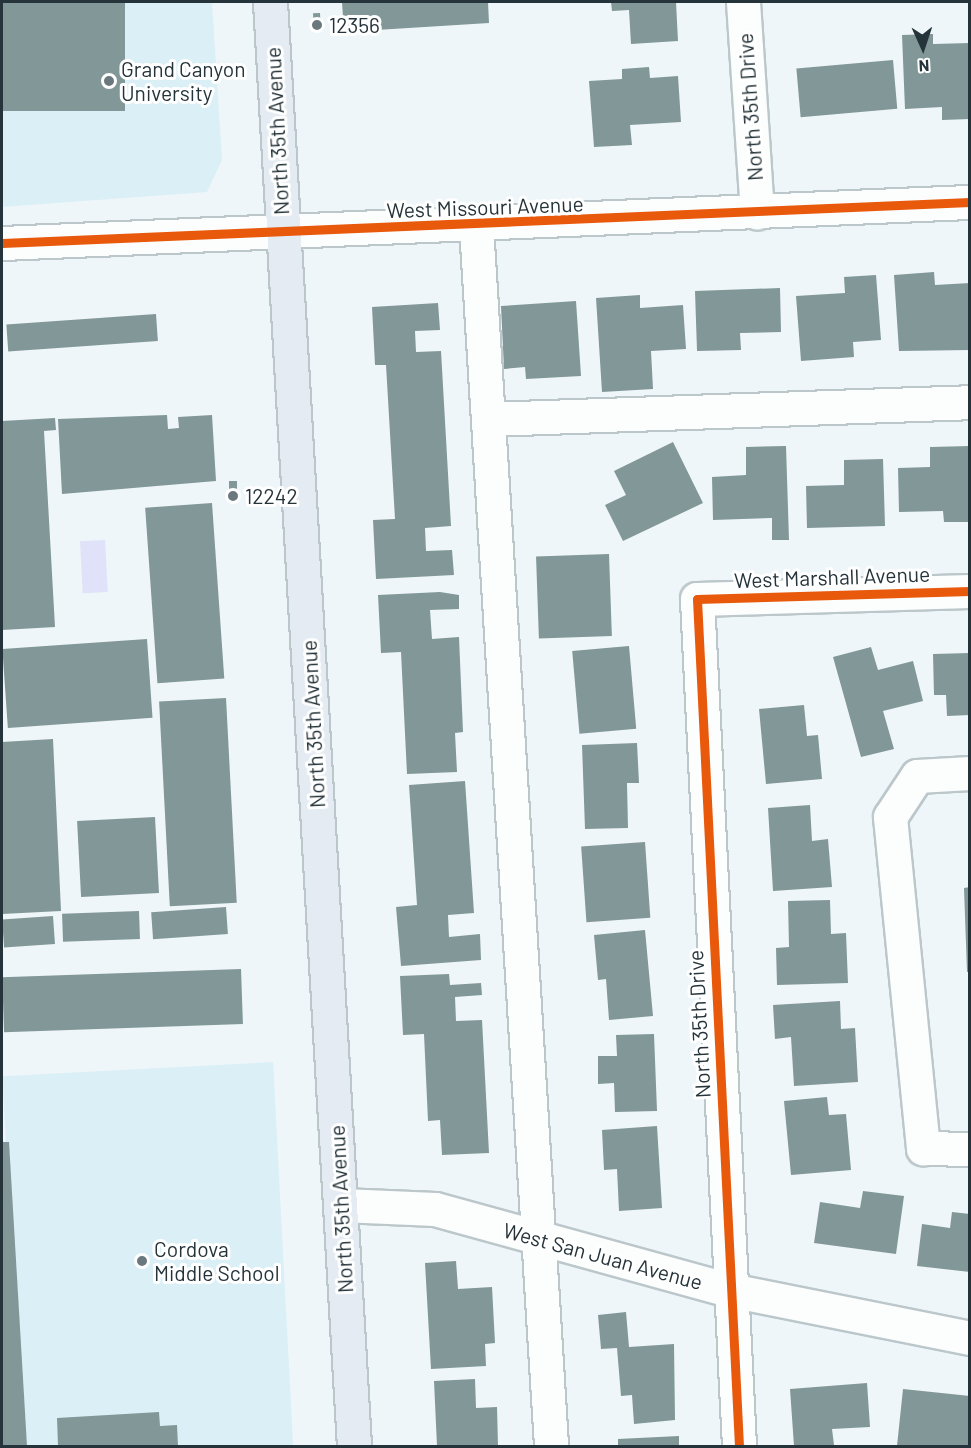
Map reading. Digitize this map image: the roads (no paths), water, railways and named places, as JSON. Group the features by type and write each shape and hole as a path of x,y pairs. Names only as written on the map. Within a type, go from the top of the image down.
{"main road":[{"name":"North 35th Avenue","path":"270,2 354,1446"}],"street":[{"name":"North 35th Drive","path":"743,2 757,213"},
{"name":"West Missouri Avenue","path":"2,243 476,226 969,202"},
{"path":"476,226 551,1446"},
{"path":"488,418 969,402"},
{"name":"West Marshall Avenue","path":"697,599 969,591"},
{"name":"North 35th Drive","path":"697,599 739,1446"},
{"path":"969,773 917,776 890,817 923,1148 969,1149"},
{"name":"West San Juan Avenue","path":"341,1205 435,1209 538,1240 730,1290 969,1338"}],"water":[{"path":"105,540 108,592 83,593 80,541"}],"place":[{"name":"12356","path":"317,25"},
{"name":"Grand Canyon University","path":"109,81"},
{"name":"12242","path":"233,496"},
{"name":"Cordova Middle School","path":"142,1261"}]}
